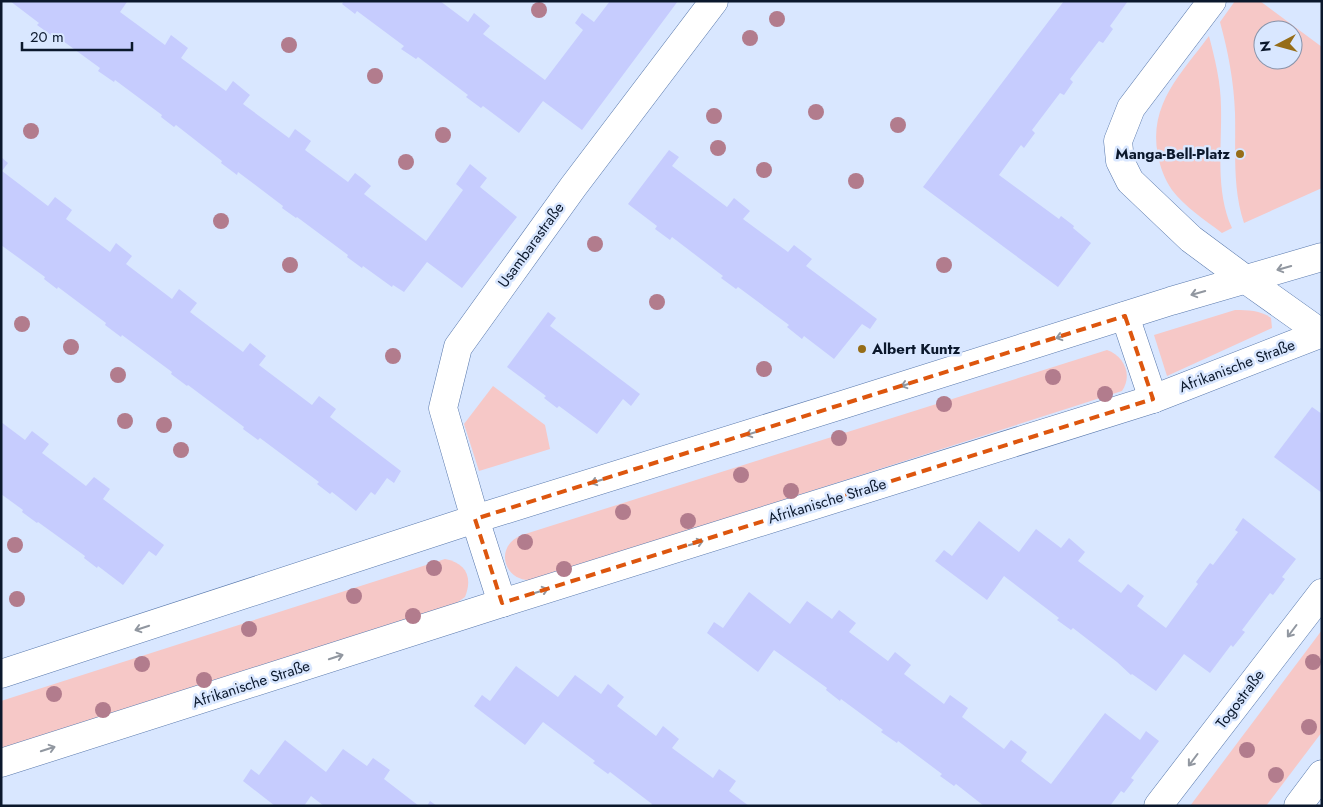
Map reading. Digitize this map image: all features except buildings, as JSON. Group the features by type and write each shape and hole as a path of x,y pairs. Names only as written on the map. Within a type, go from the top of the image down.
{"street":[{"name":"Usambarastraße","path":"475,519 443,408 458,346 573,187 714,1"},
{"path":"1212,1 1131,108 1118,141 1120,161 1130,181 1191,239 1245,279"},
{"path":"1,674 475,519 1125,316 1322,257"},
{"name":"Afrikanische Straße","path":"1245,279 1321,333"},
{"path":"1125,316 1153,399"},
{"name":"Afrikanische Straße","path":"1,763 502,603 1153,399 1321,333"},
{"path":"475,519 502,603"},
{"name":"Togostraße","path":"1158,806 1322,593"},
{"path":"1298,806 1322,774"}],"highlighted area":[{"path":"1125,316 1153,399 502,603 475,519"}],"shaded area":[{"path":"1235,1 1260,1 1286,20 1253,20 1253,70 1303,70 1303,33 1322,47 1322,188 1244,223 1236,182 1235,113 1228,55 1220,22"},
{"path":"1209,36 1221,98 1221,184 1223,199 1232,228 1222,233 1189,208 1172,190 1160,164 1156,137 1158,120 1170,90 1178,76"},
{"path":"1235,310 1263,313 1271,318 1272,328 1167,376 1154,335"},
{"path":"1107,350 1118,357 1125,367 1127,379 1122,391 537,579 526,580 517,577 510,572 506,564 507,548 512,541 522,535"},
{"path":"493,386 545,425 550,449 479,471 464,424"},
{"path":"445,559 458,564 463,568 468,577 465,597 455,604 1,749 1,701"},
{"path":"1322,630 1322,732 1266,806 1190,806"}],"place":[{"name":"Manga-Bell-Platz","path":"1240,154"},
{"name":"Albert Kuntz","path":"862,349"}]}
